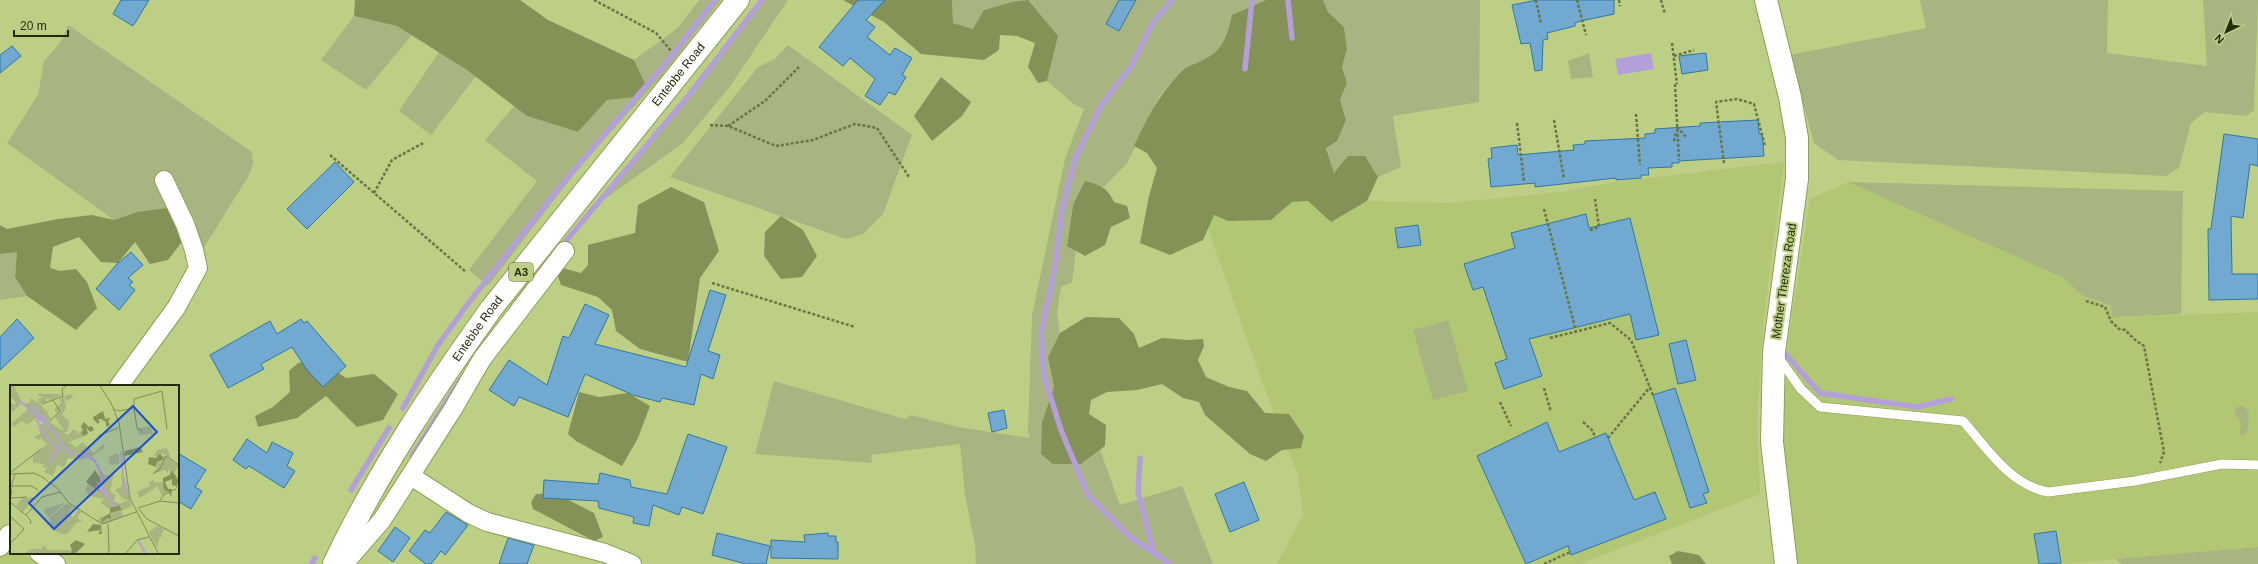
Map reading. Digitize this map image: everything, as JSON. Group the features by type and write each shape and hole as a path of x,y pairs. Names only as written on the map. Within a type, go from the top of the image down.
{"main road":[{"name":"Entebbe Road","path":"334,564 366,501 411,424 479,326 738,0"},
{"name":"Mother Thereza Road","path":"1766,0 1790,97 1797,138 1794,199 1774,352 1772,442 1786,564"}],"street":[{"path":"120,385 176,308 198,268 194,250 185,224 164,180"},
{"path":"344,564 382,520 453,409 482,359 565,251"},
{"path":"411,476 468,513 487,522 605,553 632,564"},
{"path":"41,554 56,564"}],"lane":[{"path":"1774,352 1802,389 1820,407 1963,421 2016,479 2034,490 2048,492 2135,481 2222,464 2258,465"}],"path":[{"path":"594,0 656,33 671,50"},
{"path":"1536,0 1541,24"},
{"path":"1577,0 1586,35"},
{"path":"1619,0 1620,6"},
{"path":"1662,0 1665,14"},
{"path":"1672,43 1676,84 1679,160"},
{"path":"1674,56 1694,50"},
{"path":"728,126 765,101 799,67"},
{"path":"1724,162 1716,102 1737,99 1754,104 1765,146"},
{"path":"1636,114 1640,164"},
{"path":"1554,120 1564,179"},
{"path":"1517,123 1524,181"},
{"path":"710,125 728,126 776,146 813,140 855,124 877,128 909,177"},
{"path":"1677,126 1686,137"},
{"path":"1674,141 1677,126"},
{"path":"374,193 392,160 425,142"},
{"path":"330,156 466,272"},
{"path":"1590,230 1599,227 1595,199"},
{"path":"1544,209 1576,331"},
{"path":"712,283 855,327"},
{"path":"2086,301 2106,307 2112,321 2119,329 2125,330 2144,346 2164,452"},
{"path":"1550,338 1610,323 1632,340 1653,395"},
{"path":"1608,438 1650,387"},
{"path":"1544,388 1551,412"},
{"path":"1500,402 1511,426"},
{"path":"1583,422 1593,431 1595,438"},
{"path":"1544,564 1570,552"},
{"path":"1553,560 1554,564"}],"shaded area":[{"path":"355,0 520,0 548,20 634,60 645,83 638,97 607,100 578,132 527,116 467,70 397,26 354,16"},
{"path":"699,0 721,0 659,79 583,162 488,286 469,270 537,181 485,140 514,106 527,116 578,132 607,100 638,97 645,83 634,60 679,27"},
{"path":"760,0 788,0 729,88 683,143 602,201"},
{"path":"843,0 952,0 953,23 973,29 984,10 1013,2 1028,0 1058,36 1047,81 1038,83 1028,67 1035,43 1017,36 1000,35 999,50 984,60 921,54 884,22"},
{"path":"952,0 1266,0 1232,15 1224,41 1215,55 1184,69 1161,94 1127,163 1104,187 1085,181 1073,205 1067,245 1076,250 1072,282 1061,287 1057,313 1060,333 1048,357 1054,387 1042,422 1081,464 1100,450 1120,505 1182,486 1213,564 976,564 975,545 965,495 960,444 871,455 872,463 755,454 774,381 905,419 911,415 958,427 1030,438 1028,430 1032,315 1065,159 1084,109 1075,105 1047,81 1058,36 973,29 953,23"},
{"path":"1266,0 1323,0 1328,12 1344,27 1347,49 1342,67 1347,83 1340,100 1346,120 1337,141 1326,148 1334,173 1348,156 1365,156 1378,177 1367,201 1331,222 1308,201 1292,202 1271,220 1228,221 1214,215 1203,240 1170,255 1140,243 1149,196 1157,168 1147,153 1134,146 1144,126 1155,106 1174,79 1189,66 1209,57 1219,48 1226,37 1232,15"},
{"path":"1323,0 1480,0 1479,102 1393,116 1401,167 1378,177 1365,156 1334,173 1326,147 1346,120 1340,100 1347,83 1342,67 1347,49 1344,27 1328,12"},
{"path":"1920,0 2108,0 2107,53 2207,66 2203,0 2258,0 2254,110 2246,116 2205,112 2191,123 2179,168 2166,176 1838,160 1814,143 1790,55 1926,28"},
{"path":"354,16 397,26 412,35 366,90 321,60"},
{"path":"68,25 252,152 253,164 248,177 201,252 137,212 114,220 7,143 38,95 44,61 62,40"},
{"path":"788,45 912,135 883,214 863,234 846,239 670,177 758,67 775,59"},
{"path":"439,52 476,76 431,135 399,111"},
{"path":"1589,53 1593,77 1571,79 1568,61"},
{"path":"1651,53 1654,69 1618,75 1615,59"},
{"path":"941,77 971,102 962,116 932,141 914,116"},
{"path":"1784,162 1764,316 1757,421 1760,494 1580,564 1277,564 1303,515 1298,475 1262,382 1204,217 1292,202 1367,201 1451,203 1561,192 1622,181"},
{"path":"1085,181 1102,187 1109,193 1114,202 1127,206 1130,218 1111,227 1105,245 1085,256 1067,246 1073,205"},
{"path":"1848,182 2064,278 2083,296 2111,305 2112,317 2258,312 2258,547 2061,564 1790,564 1779,402 1810,199"},
{"path":"1848,182 2183,191 2181,314 2112,317 2111,305 2083,296 2064,278"},
{"path":"671,187 704,202 719,251 700,278 688,362 640,349 616,331 612,310 598,297 561,285 557,273 562,268 581,273 588,265 588,245 635,233 638,205"},
{"path":"167,208 184,239 168,260 150,264 135,242 118,263 101,262 79,237 53,247 50,268 60,271 76,269 87,282 97,308 76,330 27,296 15,277 17,252 0,254 0,225 7,229 58,219 92,215 114,220 137,212"},
{"path":"781,216 803,230 817,256 802,277 781,279 764,256 765,232"},
{"path":"17,252 15,277 27,296 0,300 0,254"},
{"path":"1086,317 1119,318 1134,334 1139,348 1162,338 1189,340 1203,339 1204,346 1198,360 1206,377 1229,387 1247,391 1265,413 1289,414 1304,436 1301,448 1282,450 1266,461 1250,454 1205,415 1199,402 1183,398 1162,384 1137,390 1107,392 1091,400 1089,414 1106,425 1105,446 1081,464 1053,464 1041,454 1042,422 1054,387 1048,357 1060,333"},
{"path":"1448,320 1468,391 1433,400 1413,330"},
{"path":"302,362 331,368 346,378 374,374 398,394 383,420 357,427 326,396 297,418 258,427 255,416 273,407 290,392 289,371 298,363"},
{"path":"579,392 599,397 628,393 650,406 638,438 622,466 576,441 568,434"},
{"path":"2239,406 2245,407 2249,413 2248,429 2244,435 2240,434 2241,421 2237,418 2234,411"},
{"path":"555,493 594,513 603,537 594,541 533,509 531,502 536,494"},
{"path":"5,544 10,547 10,554 22,554 39,564 0,564 0,553"},
{"path":"2258,547 2258,564 2122,564 2115,559"},
{"path":"1678,551 1699,555 1706,564 1672,564 1669,556"}],"building":[{"path":"121,0 149,0 133,26 113,14"},
{"path":"858,0 885,0 866,20 875,27 867,37 890,55 895,48 912,58 902,75 906,77 895,95 889,92 880,105 865,96 875,79 850,58 843,66 819,47"},
{"path":"1119,0 1136,0 1119,31 1106,24"},
{"path":"1537,0 1614,0 1614,14 1581,21 1575,23 1575,26 1547,33 1548,39 1543,40 1542,70 1535,71 1530,43 1521,44 1512,5"},
{"path":"12,46 21,56 0,73 0,55"},
{"path":"1706,53 1708,70 1682,74 1679,56"},
{"path":"1758,120 1759,134 1762,134 1764,156 1679,161 1679,163 1672,163 1672,167 1648,168 1649,175 1641,175 1641,178 1616,180 1616,178 1535,187 1535,183 1491,187 1488,159 1492,158 1491,148 1517,145 1518,155 1574,150 1573,145 1585,144 1585,141 1645,138 1645,134 1655,133 1655,129 1700,126 1700,123"},
{"path":"2224,134 2258,139 2258,166 2250,164 2243,218 2231,216 2232,274 2258,274 2258,299 2209,300 2208,229 2211,229"},
{"path":"335,162 354,182 307,229 287,209"},
{"path":"1586,214 1589,228 1630,218 1659,335 1636,340 1630,314 1529,339 1542,376 1504,389 1495,363 1507,359 1483,287 1473,290 1464,264 1515,248 1511,233"},
{"path":"1418,225 1421,245 1398,248 1395,228"},
{"path":"131,252 143,265 128,278 133,282 129,285 135,290 119,310 96,289 116,265"},
{"path":"710,290 726,295 708,351 720,355 713,379 701,374 694,405 662,398 660,402 633,395 585,374 568,417 519,397 514,406 489,390 509,360 547,385 563,336 569,338 585,304 609,315 595,344 686,367"},
{"path":"17,319 34,338 0,370 0,337"},
{"path":"301,319 304,323 307,321 346,366 323,387 307,370 292,347 261,364 264,369 228,388 210,355 270,321 277,334"},
{"path":"1686,340 1696,380 1678,384 1669,344"},
{"path":"1675,388 1709,492 1703,494 1707,503 1690,508 1653,395"},
{"path":"1004,410 1007,428 992,432 988,413"},
{"path":"1547,422 1559,452 1606,433 1634,500 1655,492 1666,519 1571,555 1568,546 1526,564 1477,456"},
{"path":"688,434 727,447 703,514 682,507 679,515 653,505 649,526 633,523 634,517 599,508 598,501 543,498 544,480 598,484 600,473 630,480 631,487 667,494"},
{"path":"247,439 267,453 272,442 293,453 287,466 295,471 284,488 249,466 246,469 233,460"},
{"path":"179,454 206,470 195,487 202,491 191,509 179,502"},
{"path":"1244,482 1259,520 1230,532 1215,494"},
{"path":"446,512 468,525 445,555 441,551 431,564 426,564 409,551 425,530 430,533"},
{"path":"395,527 410,538 393,562 378,551"},
{"path":"2056,531 2061,563 2039,564 2034,534"},
{"path":"717,533 770,546 766,564 746,564 712,555"},
{"path":"828,533 828,536 836,536 836,542 838,542 838,559 771,558 771,540 805,542 804,535"},
{"path":"508,538 534,545 527,564 499,564"}],"waterway":[{"path":"403,408 438,345 470,301 560,187 670,58 715,0"},
{"path":"560,248 690,94 762,0"},
{"path":"1170,564 1129,536 1088,495 1061,430 1044,376 1041,334 1055,268 1062,210 1075,159 1101,106 1132,65 1152,24 1172,0"},
{"path":"1245,69 1252,0"},
{"path":"1288,0 1292,38"},
{"path":"1781,349 1820,393 1917,407 1951,399"},
{"path":"412,456 461,379"},
{"path":"351,490 389,428"},
{"path":"1140,458 1138,492 1154,553"},
{"path":"311,564 315,558"}]}
